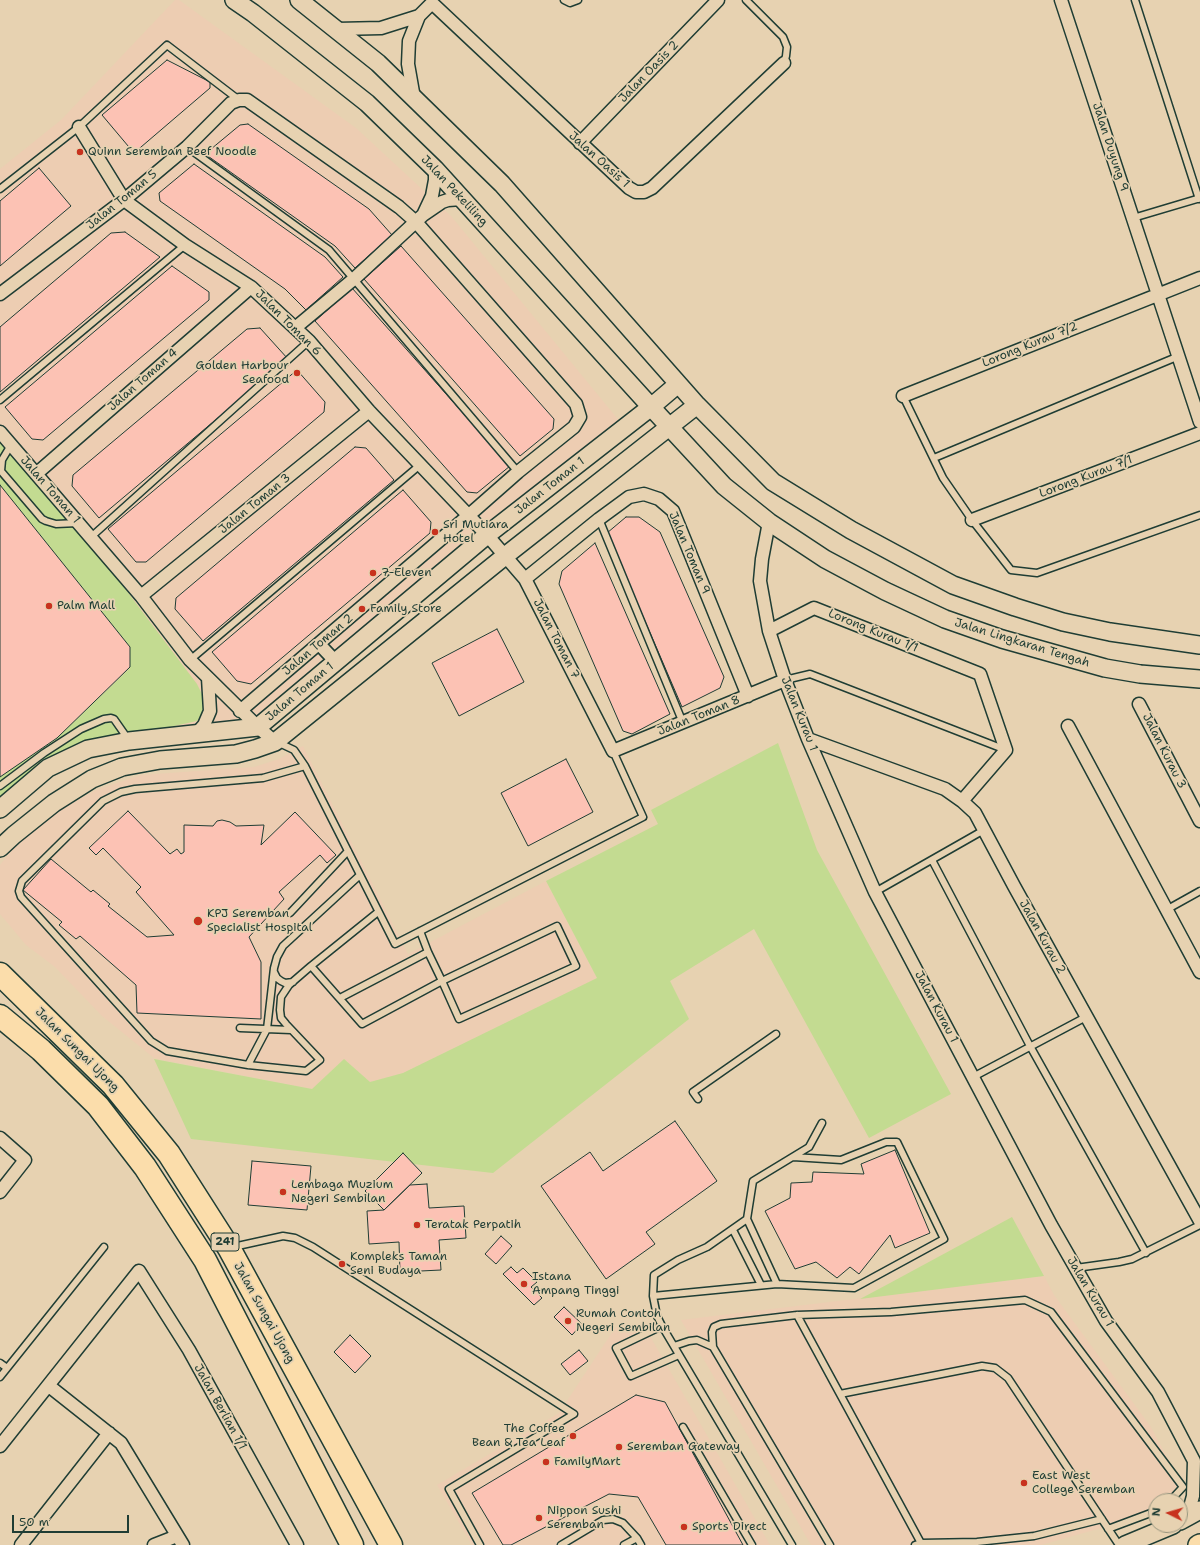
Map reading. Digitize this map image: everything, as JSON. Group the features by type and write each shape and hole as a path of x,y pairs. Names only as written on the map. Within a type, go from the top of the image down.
{"highway":[{"name":"Jalan Sungai Ujong","path":"2,974 114,1085 169,1154 229,1248 391,1545"},
{"name":"Jalan Sungai Ujong","path":"0,1016 40,1050 98,1106 145,1166 205,1260 352,1545"}],"street":[{"name":"Jalan Pekeliling","path":"234,0 253,12 367,103 435,169 651,407"},
{"path":"299,0 378,63 502,184 697,405 773,482 851,530 953,585 1015,607 1064,622 1110,632 1200,645"},
{"name":"Jalan Oasis 2","path":"580,143 718,0"},
{"name":"Jalan Duyung 9","path":"1062,0 1200,422"},
{"name":"Jalan Oasis 1","path":"414,98 408,64 410,41 419,16 432,2 629,188 636,192 644,192 652,188 784,63"},
{"name":"Jalan Oasis 1","path":"337,30 381,28 419,16"},
{"name":"Jalan Toman 5","path":"0,294 124,200 187,147 231,103 239,100"},
{"name":"Jalan Toman 2","path":"239,100 247,100 399,207 419,219 576,404 580,417 574,427 518,472 319,644 240,710"},
{"name":"Jalan Toman 6","path":"79,127 124,200 185,245 251,287 309,341 369,411 487,535"},
{"path":"419,219 432,196 435,180 435,169"},
{"path":"295,328 354,278 419,219 442,202 462,199"},
{"name":"Lorong Kurau 7/2","path":"903,396 1200,278"},
{"name":"Jalan Toman 4","path":"36,474 251,287"},
{"name":"Jalan Toman 1","path":"0,809 48,768 88,749 128,741 258,728 487,535 651,407 678,384"},
{"name":"Jalan Toman 1","path":"0,848 54,802 92,779 122,767 160,760 236,754 275,742 505,556 668,426 697,405"},
{"name":"Jalan Lingkaran Tengah","path":"651,407 724,486 769,522 825,559 885,591 945,619 1002,639 1105,668 1140,674 1200,680"},
{"name":"Jalan Toman 3","path":"141,596 369,411"},
{"name":"Jalan Toman 1","path":"0,432 141,596 190,660 258,728 275,742"},
{"name":"Lorong Kurau 7/1","path":"972,520 1200,433"},
{"name":"Jalan Toman 9","path":"525,579 599,519 629,497 644,494 659,499 673,511 748,696"},
{"name":"Jalan Kurau 1","path":"769,522 760,581 768,631 808,739 875,892 1051,1225 1106,1321 1158,1392 1197,1463 1193,1496 1188,1510"},
{"name":"Jalan Toman 7","path":"487,535 525,579 613,751"},
{"name":"Lorong Kurau 1/1","path":"768,631 814,608 980,674 1006,750"},
{"path":"319,644 336,662"},
{"path":"197,733 204,725 210,711 208,678"},
{"name":"Jalan Toman 8","path":"613,751 785,680"},
{"name":"Jalan Kurau 3","path":"1139,704 1200,821"},
{"path":"1068,726 1200,972"},
{"name":"Jalan Kurau 2","path":"808,739 945,789 962,801 975,813 1086,1017 1200,1221"},
{"path":"962,801 1006,750"},
{"path":"0,1138 25,1160 0,1192"},
{"name":"Jalan Berlian 1/1","path":"49,1386 139,1271 189,1350 297,1545"},
{"path":"0,1446 49,1386 121,1442 180,1540 154,1545"},
{"path":"21,1545 109,1433"},
{"path":"1125,1545 1152,1533"}],"lane":[{"path":"564,0 570,3 578,0"},
{"path":"746,0 783,37 787,47 784,63"},
{"path":"1133,218 1199,198 1136,0"},
{"path":"0,189 79,127 166,45 239,100"},
{"path":"187,147 329,250 518,472"},
{"path":"0,400 185,245"},
{"path":"91,537 309,341"},
{"path":"934,458 1179,356"},
{"path":"903,396 944,478 972,520 1011,570 1037,573 1200,515"},
{"path":"11,445 2,460 1,470 42,519 56,524 79,523"},
{"path":"190,660 420,465"},
{"path":"599,519 683,723"},
{"path":"785,680 810,674 1006,750"},
{"path":"0,786 80,729 104,719 114,719 128,741"},
{"path":"275,742 294,750 305,766 395,944 643,817 613,751"},
{"path":"305,766 263,778 135,789 121,792 103,800 22,881 19,892 21,897 151,1041 167,1051 248,1065 306,1071 320,1060 291,1030 282,1018 279,1003 284,990 311,966 378,912"},
{"path":"875,892 984,830"},
{"path":"290,913 348,851"},
{"path":"932,860 1030,1046 1146,1253"},
{"path":"248,1065 267,1028 274,968 277,957 283,946 360,875"},
{"path":"1166,910 1200,892"},
{"path":"311,966 362,1024 442,981 557,926 576,966 459,1019 442,981 428,952 420,931"},
{"path":"340,998 428,952"},
{"path":"274,968 277,978 281,981 285,983 294,981"},
{"path":"973,1077 1086,1017"},
{"path":"240,1028 291,1030"},
{"path":"698,1099 693,1092 776,1034"},
{"path":"777,1284 747,1219 753,1180 809,1147 822,1123"},
{"path":"653,1296 777,1284 854,1288 944,1239 897,1142 886,1142 841,1160 793,1157"},
{"path":"747,1219 706,1247 678,1260 654,1276 653,1296 657,1316 662,1326 792,1545"},
{"path":"1076,1268 1120,1262 1146,1253 1200,1225"},
{"path":"733,1230 761,1285"},
{"path":"229,1248 283,1236 295,1238 313,1247 574,1414 449,1489 480,1545"},
{"path":"0,1376 104,1247"},
{"path":"830,1545 713,1347 712,1332 714,1327 721,1324 797,1315 891,1312 1025,1300 1051,1312 1183,1487 1177,1493"},
{"path":"797,1315 919,1544 977,1542 1034,1536 1102,1519"},
{"path":"662,1326 616,1348 631,1376 679,1355"},
{"path":"674,1346 688,1341 697,1340 713,1347"},
{"path":"0,1363 7,1368"},
{"path":"840,1394 982,1366 995,1368 1008,1378 1119,1545"},
{"path":"683,1427 752,1545"},
{"path":"1108,1529 1148,1514"},
{"path":"561,1545 603,1520 613,1519 623,1523 637,1538 641,1545"},
{"path":"624,1545 637,1538"}],"shaded area":[{"path":"175,0 179,0 356,128 451,216 621,423 285,700 241,725 59,750 0,808 0,169 61,120"},
{"name":"KPJ Seremban Specialist Hospital","path":"303,746 408,954 546,881 597,978 403,1073 370,1082 344,1059 313,1089 154,1058 102,1016 55,967 26,945 0,914 0,865 16,845 53,814 96,790 141,775 254,767 279,759"},
{"path":"1044,1276 1054,1295 1151,1427 1180,1482 1177,1493 1148,1493 1148,1510 1119,1523 1041,1545 811,1545 681,1320"},
{"name":"Seremban Gateway","path":"643,1324 770,1545 472,1545 437,1485 559,1413 615,1328"}],"green space":[{"path":"0,437 86,537 197,684 204,698 204,711 197,721 156,730 77,751 0,802 0,777 57,738 130,668 130,647 0,485"},
{"path":"778,743 817,850 951,1094 869,1138 754,929 670,981 689,1019 493,1173 191,1139 154,1059 312,1089 344,1059 370,1082 403,1073 597,978 546,881 658,824 651,810"},
{"path":"1012,1217 1044,1276 860,1299 890,1283"}],"building":[{"path":"167,60 210,82 210,88 134,153 102,115"},
{"path":"248,124 369,209 392,235 355,268 335,246 205,154 240,125"},
{"path":"194,164 325,257 343,277 306,310 285,289 160,201 159,193"},
{"path":"39,168 71,206 0,266 0,201"},
{"path":"125,232 160,257 0,392 0,327 111,233"},
{"path":"401,246 554,419 553,429 520,456 364,279"},
{"path":"172,266 209,292 209,300 43,440 32,439 5,407"},
{"path":"352,288 510,466 477,493 467,492 315,321"},
{"path":"260,328 288,359 99,518 72,486 73,475 247,329"},
{"path":"297,370 325,402 324,412 146,562 136,562 108,529"},
{"path":"355,447 366,448 394,480 203,641 175,609 176,598"},
{"name":"Palm Mall","path":"0,485 130,647 130,667 57,738 0,777"},
{"path":"403,490 431,522 430,533 251,684 237,681 212,652"},
{"path":"626,517 639,517 660,532 724,677 720,688 682,707 607,533"},
{"path":"595,543 670,714 632,734 623,731 559,584 562,571"},
{"path":"497,629 524,682 459,716 432,663"},
{"path":"566,759 593,812 528,846 501,793"},
{"path":"128,811 170,854 177,849 181,854 184,852 184,825 213,826 217,821 222,820 230,822 236,826 264,825 261,845 295,812 336,855 327,863 320,855 279,892 284,899 249,937 261,962 261,1019 137,1013 136,985 80,936 76,939 59,925 62,922 23,890 51,859 91,892 93,890 110,904 108,906 147,937 174,935 136,892 141,887 103,848 96,855 89,848"},
{"path":"675,1121 717,1181 646,1232 655,1244 606,1279 541,1186 590,1152 603,1171"},
{"path":"895,1150 930,1233 895,1248 890,1235 859,1274 850,1267 837,1278 816,1262 795,1269 765,1211 790,1198 791,1183 812,1182 813,1172 864,1174 861,1164"},
{"path":"403,1153 422,1173 384,1210 365,1191"},
{"path":"252,1161 311,1166 307,1210 248,1205"},
{"name":"Teratak Perpatih","path":"427,1184 429,1208 464,1206 466,1238 439,1240 441,1270 400,1272 399,1242 369,1244 367,1211 384,1210 410,1185"},
{"path":"501,1236 512,1246 496,1264 485,1254"},
{"name":"Istana Ampang Tinggi","path":"511,1267 517,1273 523,1268 537,1282 531,1287 542,1298 534,1305 503,1274"},
{"name":"Rumah Contoh Negeri Sembilan","path":"564,1307 582,1324 572,1335 554,1317"},
{"path":"350,1335 371,1356 355,1373 334,1352"},
{"path":"579,1350 588,1361 570,1375 561,1364"},
{"name":"Seremban Gateway","path":"636,1395 665,1402 743,1545 666,1545 638,1497 609,1494 511,1545 503,1545 472,1493"}],"place":[{"name":"Quinn Seremban Beef Noodle","path":"80,152"},
{"name":"Golden Harbour Seafood","path":"297,373"},
{"name":"Sri Mutiara Hotel","path":"435,532"},
{"name":"7-Eleven","path":"373,573"},
{"name":"Palm Mall","path":"49,606"},
{"name":"Family Store","path":"362,609"},
{"name":"KPJ Seremban Specialist Hospital","path":"198,921"},
{"name":"Lembaga Muzium Negeri Sembilan","path":"283,1192"},
{"name":"Teratak Perpatih","path":"417,1225"},
{"name":"Kompleks Taman Seni Budaya","path":"342,1264"},
{"name":"Istana Ampang Tinggi","path":"524,1284"},
{"name":"Rumah Contoh Negeri Sembilan","path":"568,1321"},
{"name":"The Coffee Bean & Tea Leaf","path":"573,1436"},
{"name":"Seremban Gateway","path":"619,1447"},
{"name":"FamilyMart","path":"546,1462"},
{"name":"East West College Seremban","path":"1024,1483"},
{"name":"Nippon Sushi Seremban","path":"539,1518"},
{"name":"Sports Direct","path":"684,1527"}]}
